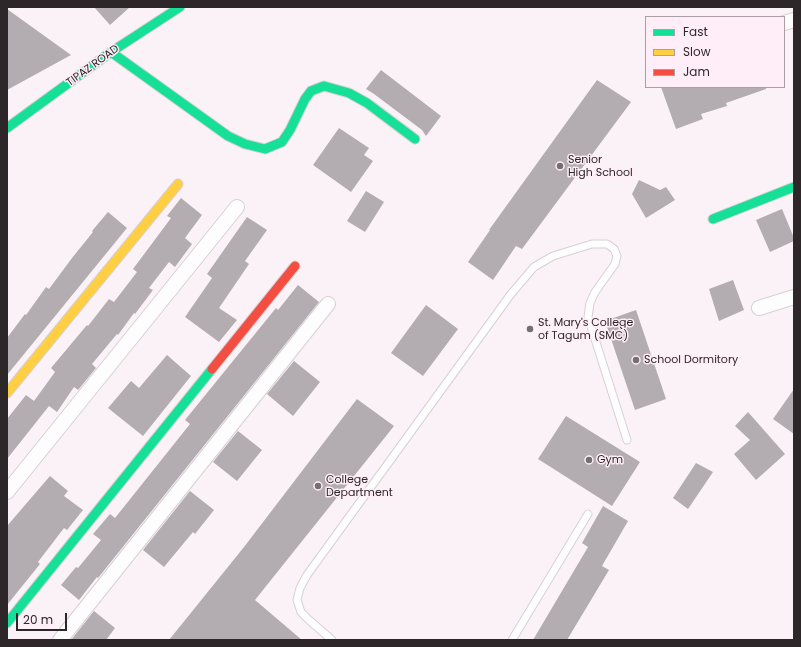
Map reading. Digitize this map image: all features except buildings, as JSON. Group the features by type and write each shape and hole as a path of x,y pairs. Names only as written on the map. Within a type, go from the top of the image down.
{"street":[{"name":"TIPAZ ROAD","path":"7,128 111,52 180,7"},
{"path":"111,52 228,136 245,144 265,149 282,142 290,130 305,99 311,91 324,86 349,93 367,103 416,139"},
{"path":"7,393 178,184"},
{"path":"713,218 794,188"},
{"path":"7,492 237,207"},
{"path":"7,624 295,266"},
{"path":"759,308 794,297"},
{"path":"60,640 328,304"}],"lane":[{"path":"330,639 301,612 297,600 300,588 307,574 511,294 534,267 553,256 592,244 607,244 614,249 618,256 615,264 595,292 590,303 588,317 627,440"},
{"path":"512,640 588,514"}],"traffic: fast":[{"path":"7,128 111,52 180,7"},
{"path":"111,52 228,136 245,144 265,149 282,142 290,130 305,99 311,91 324,86 349,93 367,103 415,139"},
{"path":"713,219 794,187"},
{"path":"7,623 212,369"}],"traffic: slow":[{"path":"7,393 178,184"}],"traffic: jam":[{"path":"212,369 295,266"}],"place":[{"name":"Senior High School","path":"560,166"},
{"name":"St. Mary's College of Tagum (SMC)","path":"530,329"},
{"name":"School Dormitory","path":"636,360"},
{"name":"Gym","path":"589,460"},
{"name":"College Department","path":"318,486"}]}
